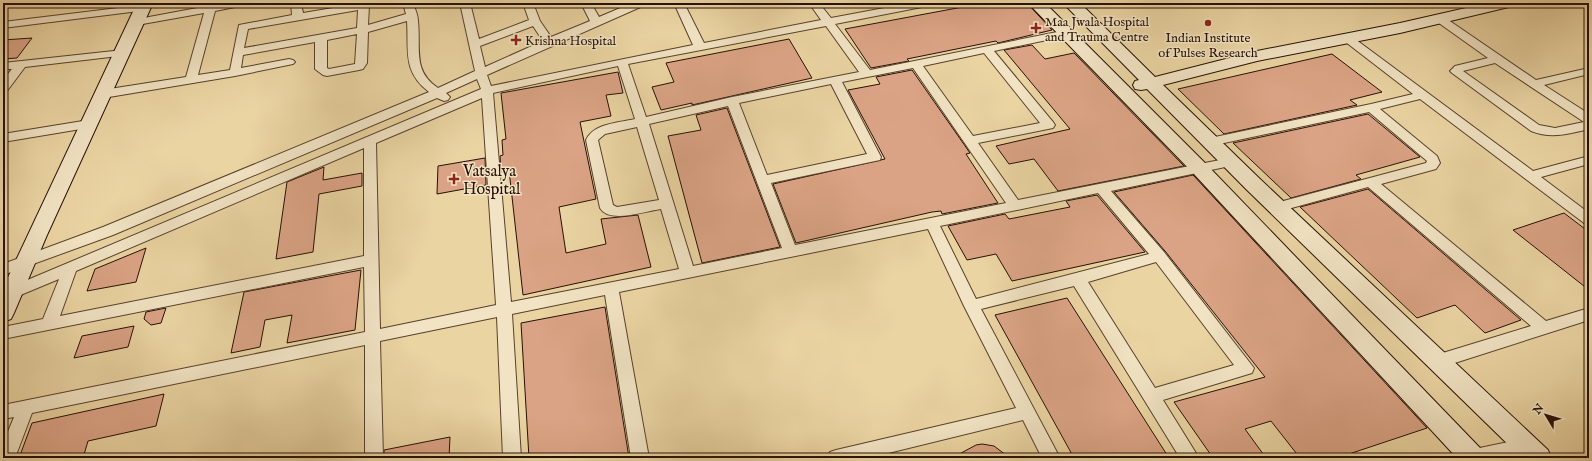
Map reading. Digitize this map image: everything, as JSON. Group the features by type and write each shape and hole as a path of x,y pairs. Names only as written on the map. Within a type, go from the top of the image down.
{"street":[{"path":"3,25 142,11 210,9 241,3"},
{"path":"296,3 298,17"},
{"path":"408,3 413,24 413,61 420,77 428,87 455,104"},
{"path":"465,3 481,74 487,91 504,310 512,458"},
{"path":"528,3 536,21 549,42"},
{"path":"586,3 596,22"},
{"path":"3,270 108,231 438,93 596,22 620,7 641,3"},
{"path":"679,3 700,47"},
{"path":"814,3 867,74"},
{"path":"11,294 487,91 622,62 927,3"},
{"path":"1036,3 1200,169 1472,458 1533,452"},
{"path":"1071,3 1230,162 1533,452"},
{"path":"1121,88 1151,84 1257,56 1440,19 1508,3"},
{"path":"235,74 243,27 298,17 334,7 364,6 362,63 355,69 327,73 323,72 321,69 321,39"},
{"path":"191,80 210,9"},
{"path":"3,313 142,11"},
{"path":"238,53 321,39 362,30 412,16"},
{"path":"1440,19 1589,120"},
{"path":"475,44 536,21"},
{"path":"666,203 616,212 607,208 592,140 594,136 601,131 642,123 732,101 1067,33"},
{"path":"1347,38 1589,220"},
{"path":"969,141 1049,125 986,49"},
{"path":"3,66 123,53"},
{"path":"1497,59 1459,68 1456,71 1535,128 1544,132 1553,133 1589,125"},
{"path":"103,94 235,74 289,62"},
{"path":"622,62 688,273"},
{"path":"3,88 21,64"},
{"path":"916,64 1015,206"},
{"path":"1534,84 1589,71"},
{"path":"763,180 875,157 835,80"},
{"path":"1210,142 1371,108 1422,95"},
{"path":"732,101 791,252"},
{"path":"1277,207 1372,183 1431,166 1434,163 1432,159 1371,108"},
{"path":"3,138 89,124"},
{"path":"370,140 374,458"},
{"path":"1530,176 1589,160"},
{"path":"3,412 1230,162"},
{"path":"1372,183 1544,328"},
{"path":"1102,189 1159,256 1246,368 1152,396"},
{"path":"932,223 972,306 1051,458"},
{"path":"972,306 1078,279 1159,256"},
{"path":"3,333 371,260"},
{"path":"49,324 70,269"},
{"path":"1078,279 1190,458"},
{"path":"611,288 640,458"},
{"path":"1438,361 1589,314"},
{"path":"6,458 26,408"},
{"path":"836,458 1028,412"}],"building":[{"path":"984,3 1027,3 1052,30 998,43 996,41 871,68 845,29"},
{"path":"32,38 17,58 3,59 3,40"},
{"path":"789,39 812,78 692,105 692,103 661,110 652,87 674,82 666,63"},
{"path":"1032,45 1045,59 1074,53 1184,166 1058,191 1034,159 1009,164 996,146 1070,129 1004,50"},
{"path":"1332,54 1382,92 1350,100 1357,105 1224,134 1178,89"},
{"path":"912,70 970,153 966,154 998,203 942,214 941,211 932,212 796,243 773,184 885,159 848,90 880,84 876,77"},
{"path":"618,72 623,93 606,95 611,116 580,122 596,199 559,207 566,253 606,244 601,219 638,215 651,267 523,295 509,170 501,172 500,156 503,155 502,140 506,139 501,93"},
{"path":"727,108 780,247 702,263 668,136 701,130 696,115"},
{"path":"1368,114 1420,157 1356,175 1361,179 1291,198 1233,143"},
{"path":"485,158 486,185 437,194 438,166"},
{"path":"324,167 323,180 362,173 362,186 319,194 313,252 276,259 287,182"},
{"path":"1193,175 1427,428 1337,458 1300,458 1271,421 1245,429 1266,458 1213,458 1174,402 1265,377 1165,251 1114,192"},
{"path":"1368,189 1521,320 1485,333 1455,305 1417,318 1300,207"},
{"path":"1097,195 1145,252 1012,281 996,254 967,260 948,226 1005,214 1009,219 1070,207 1066,201"},
{"path":"1564,213 1589,232 1589,290 1513,230"},
{"path":"146,248 136,282 87,291 95,269"},
{"path":"361,270 355,330 287,343 292,315 265,320 260,347 231,353 244,292"},
{"path":"1067,298 1169,458 1074,458 995,315"},
{"path":"605,307 629,458 529,458 521,323"},
{"path":"166,308 161,323 151,325 144,319 146,312"},
{"path":"134,326 128,347 74,358 82,336"},
{"path":"164,394 156,426 88,441 83,458 19,458 32,423"},
{"path":"450,437 449,458 384,458 384,450"},
{"path":"982,444 994,446 1010,458 952,458 976,445"}],"place":[{"name":"Indian Institute of Pulses Research","path":"1208,23"},
{"name":"Maa Jwala Hospital and Trauma Centre","path":"1036,28"},
{"name":"Krishna Hospital","path":"516,40"},
{"name":"Vatsalya Hospital","path":"454,179"}]}
